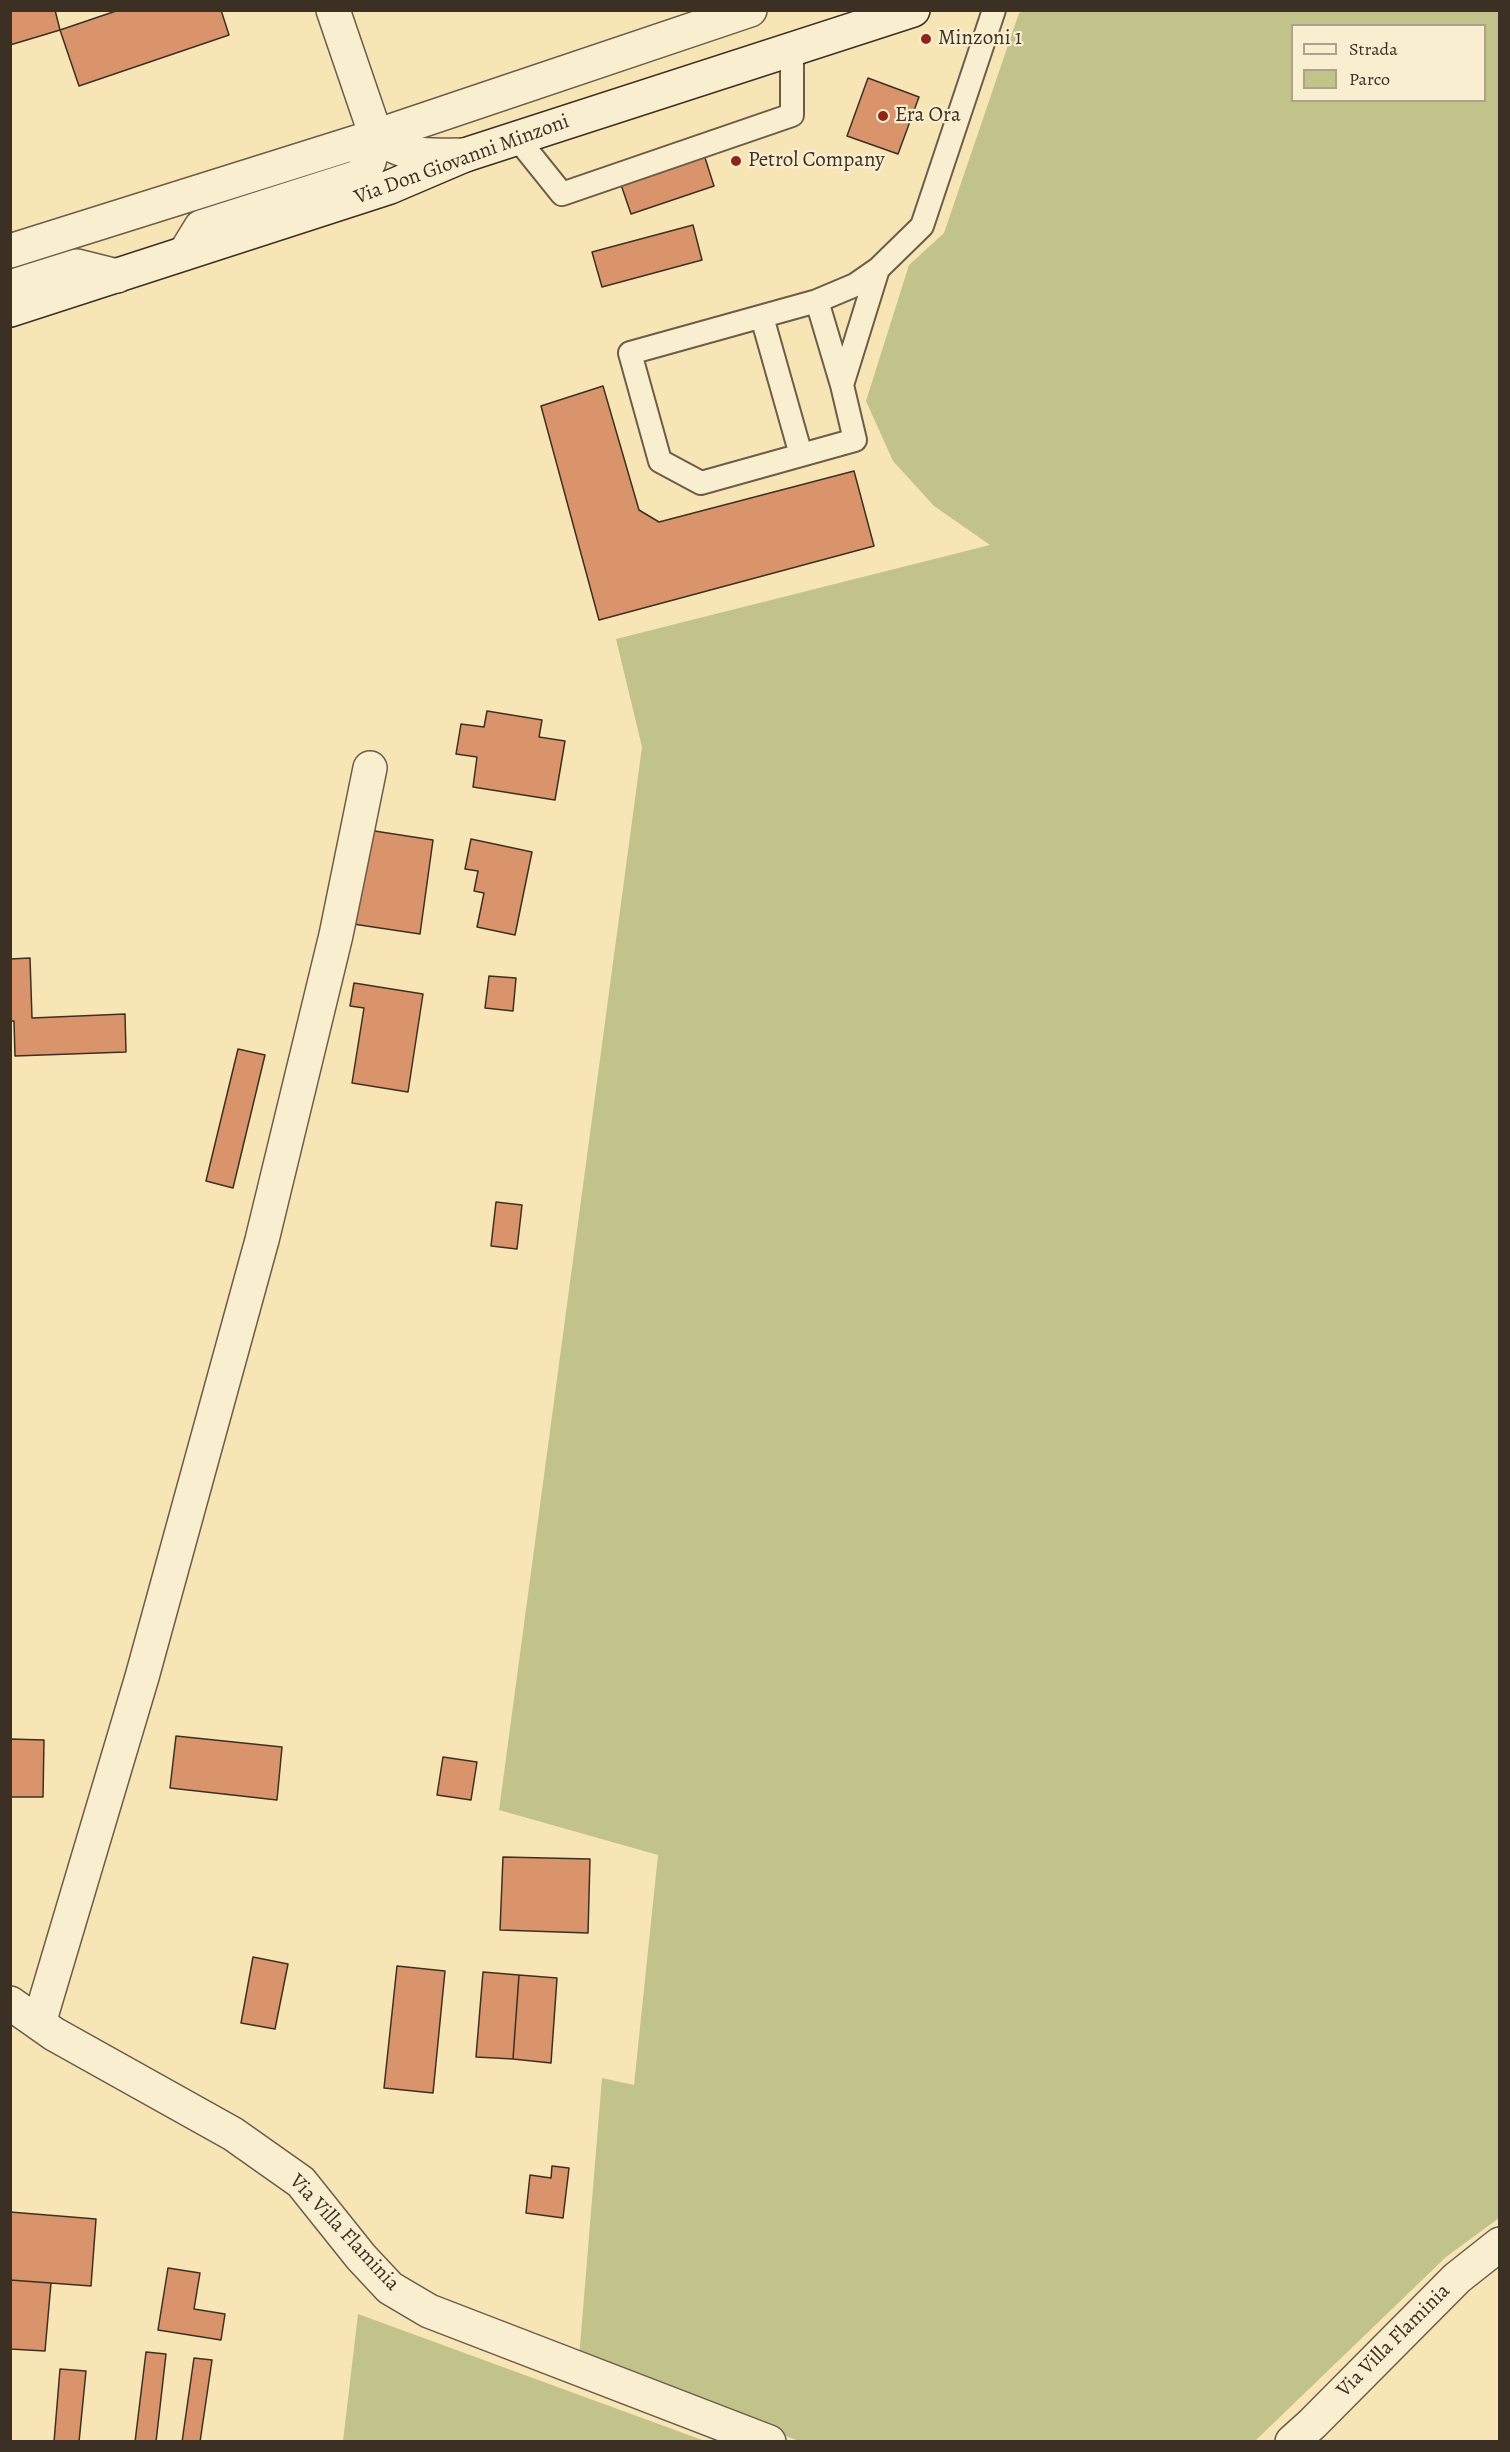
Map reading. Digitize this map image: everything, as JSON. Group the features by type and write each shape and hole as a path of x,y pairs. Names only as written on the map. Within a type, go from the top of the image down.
{"street":[{"path":"185,254 201,227 361,176 369,162 376,136 333,10"},
{"path":"10,251 376,136 750,10"},
{"name":"Via Don Giovanni Minzoni","path":"10,310 390,187 465,155 913,10"},
{"path":"376,136 399,151 415,155 465,155"},
{"path":"10,287 77,266 117,276"},
{"path":"39,2023 142,1677 262,1240 336,935 370,768"},
{"name":"Via Villa Flaminia","path":"10,2003 39,2023 233,2134 301,2182 361,2257 390,2288 429,2311 770,2442"},
{"name":"Via Villa Flaminia","path":"1292,2442 1457,2278 1500,2244"}],"lane":[{"path":"817,301 842,385 855,440 701,483 660,461 630,353 817,301 855,285 878,269 922,226 994,10"},
{"path":"518,138 562,194 792,115 792,50"},
{"path":"842,385 878,269"},
{"path":"762,317 801,455"}],"green space":[{"path":"1026,10 1499,11 1499,2218 1446,2257 1255,2441 799,2441 579,2358 602,2078 634,2085 658,1855 499,1810 642,747 616,639 990,545 934,506 893,461 866,401 909,265 944,233 1019,13"},
{"path":"358,2314 705,2441 343,2441"}],"building":[{"path":"10,10 55,10 60,30 10,45"},
{"path":"119,10 221,10 229,35 79,86 60,30"},
{"name":"Era Ora","path":"868,78 919,97 898,154 847,136"},
{"path":"700,142 714,186 631,214 616,170"},
{"path":"693,225 702,260 602,287 592,252"},
{"path":"603,386 639,510 659,522 854,471 874,546 599,620 541,406"},
{"path":"487,711 542,720 539,737 565,741 555,800 473,787 477,757 456,754 461,724 484,727"},
{"path":"368,830 433,840 420,934 353,924"},
{"path":"471,839 532,852 515,935 477,927 484,893 474,891 478,871 465,869"},
{"path":"30,958 32,1018 125,1014 126,1052 15,1056 14,1021 10,1021 10,959"},
{"path":"489,976 516,978 513,1011 485,1008"},
{"path":"354,983 423,994 408,1092 352,1083 364,1008 350,1006"},
{"path":"238,1049 265,1055 233,1188 206,1181"},
{"path":"496,1202 522,1205 517,1249 491,1246"},
{"path":"176,1736 282,1747 277,1800 170,1788"},
{"path":"10,1739 44,1740 43,1797 10,1797"},
{"path":"443,1757 477,1762 471,1800 437,1795"},
{"path":"503,1857 590,1859 588,1933 500,1930"},
{"path":"253,1957 288,1964 275,2029 241,2023"},
{"path":"397,1966 445,1971 433,2093 384,2088"},
{"path":"483,1972 519,1975 513,2059 476,2057"},
{"path":"519,1975 557,1978 551,2063 513,2059"},
{"path":"552,2166 569,2168 563,2218 526,2213 530,2175 551,2178"},
{"path":"10,2212 96,2219 91,2286 10,2280"},
{"path":"168,2268 200,2273 194,2309 225,2314 221,2340 158,2330"},
{"path":"10,2280 51,2283 45,2351 10,2349"},
{"path":"146,2352 166,2354 156,2442 135,2442"},
{"path":"194,2358 212,2360 200,2442 182,2442"},
{"path":"60,2369 86,2371 79,2442 54,2442"}],"place":[{"name":"Minzoni 1","path":"926,39"},
{"name":"Era Ora","path":"883,116"},
{"name":"Petrol Company","path":"736,161"}]}
